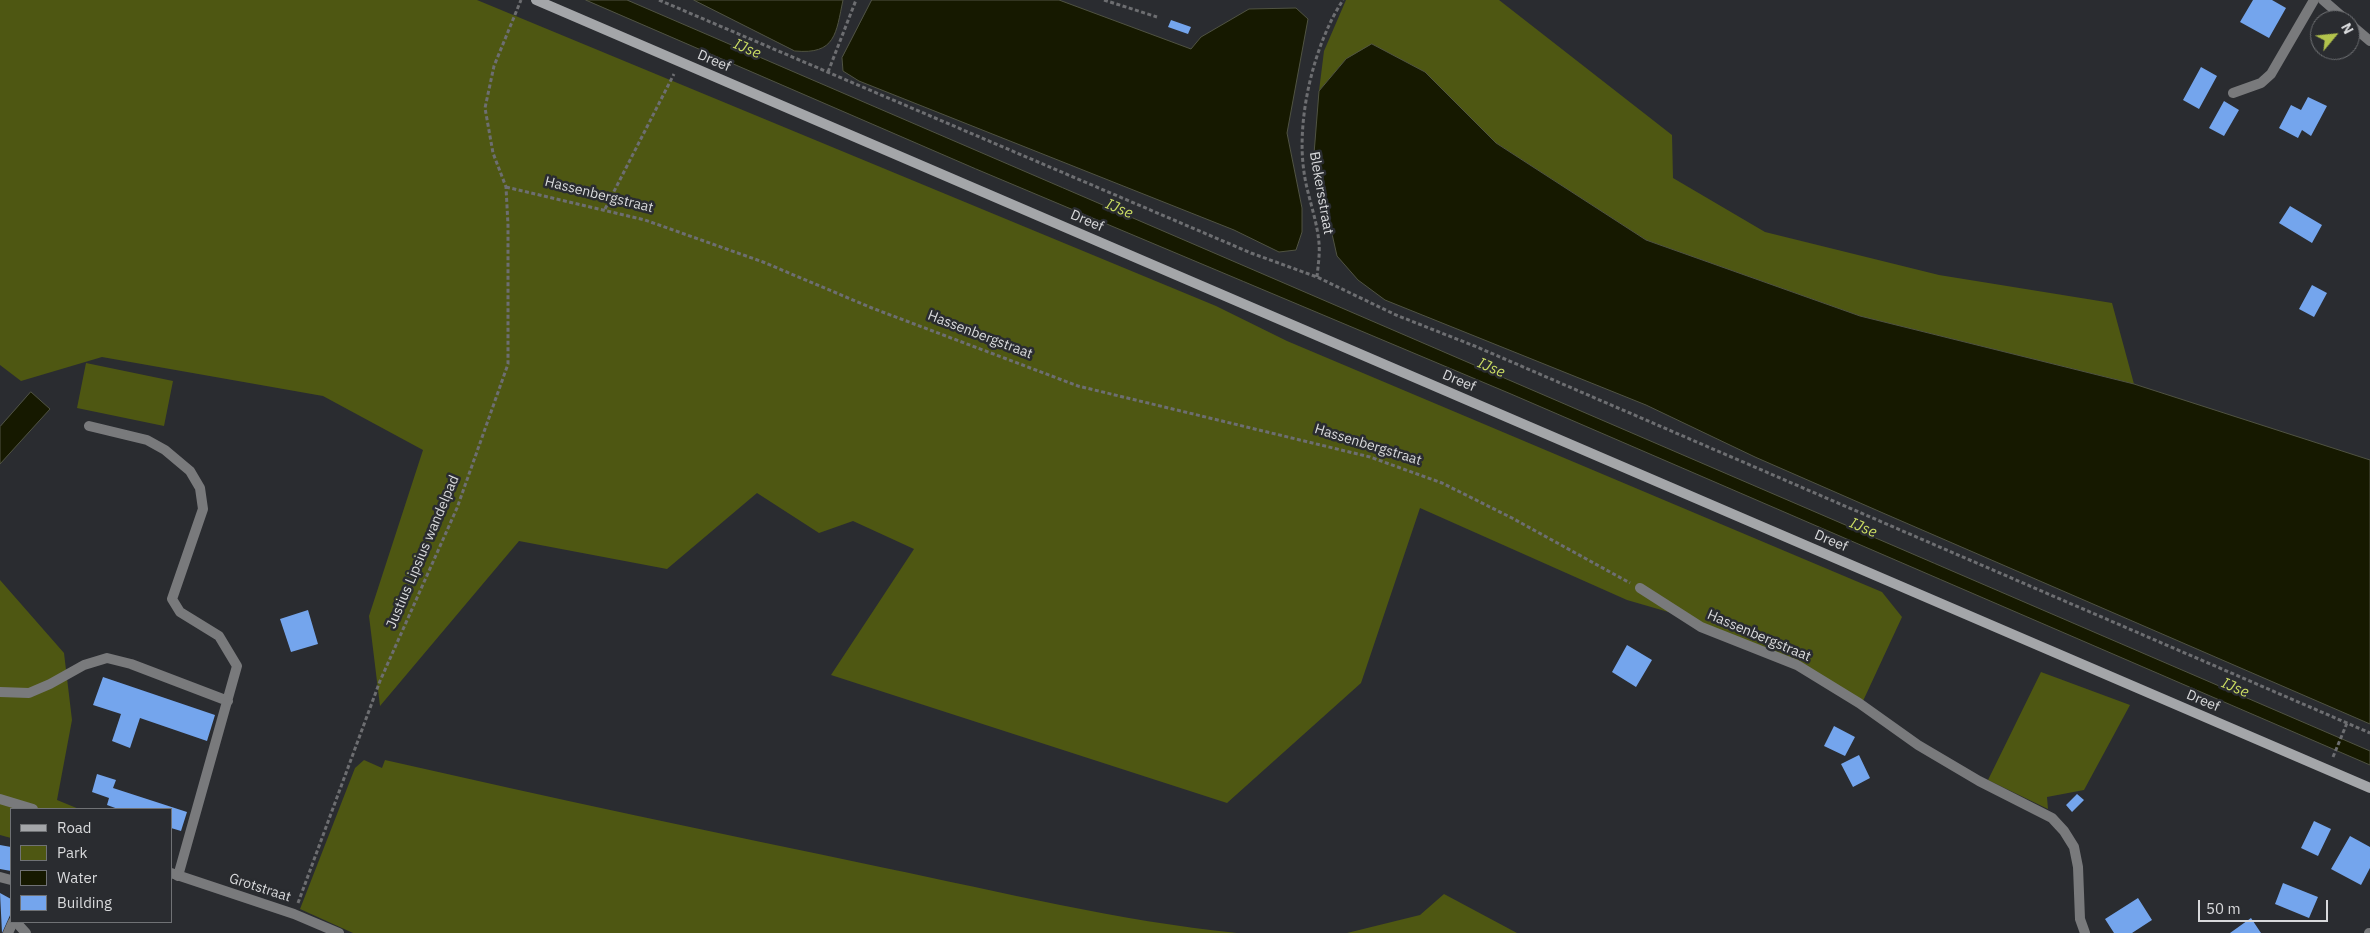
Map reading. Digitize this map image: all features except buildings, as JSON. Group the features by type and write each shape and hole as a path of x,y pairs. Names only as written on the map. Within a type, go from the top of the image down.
{"main road":[{"name":"Dreef","path":"536,0 2370,788"}],"street":[{"path":"2233,93 2261,84 2272,74 2314,0"},
{"path":"2322,0 2334,10"},
{"path":"2360,32 2370,41"},
{"path":"89,426 153,443 165,450 190,471 200,488 203,510 172,600 180,612 220,636 237,666 174,876"},
{"name":"Hassenbergstraat","path":"1640,588 1701,627 1797,665 1858,703 1918,745 1979,781 2052,818 2064,831 2074,847 2078,867 2080,919 2085,933"},
{"path":"0,692 29,693 50,684 84,665 107,658 131,664 228,701"},
{"path":"0,798 30,808"},
{"name":"Grotstraat","path":"174,876 294,914 339,933"},
{"path":"15,923 26,933"}],"path":[{"name":"Justius Lipsius wandelpad","path":"294,914 380,681 457,508 508,364 508,225 506,187 493,153 485,108 494,66 521,0"},
{"path":"659,0 1251,253 1317,277 1396,315 1486,351 2370,733"},
{"path":"828,72 856,0"},
{"path":"1104,0 1157,17"},
{"name":"Blekersstraat","path":"1317,277 1319,243 1304,171 1302,144 1308,91 1315,62 1326,32 1343,0"},
{"path":"606,209 679,61"},
{"name":"Hassenbergstraat","path":"506,187 606,209 645,220 763,262 872,308 1078,386 1360,455 1433,480 1512,518 1640,588"},
{"path":"2333,755 2347,723"}],"green space":[{"path":"0,0 477,0 1216,306 1287,341 1882,592 1902,617 1863,701 1689,618 1627,600 1420,508 1361,683 1227,803 831,675 914,549 853,521 819,533 757,493 667,569 519,541 380,706 369,616 423,450 323,396 102,357 21,381 0,365"},
{"path":"1346,0 1499,0 1672,135 1673,178 1765,232 1939,275 2112,303 2134,384 1860,316 1646,240 1496,143 1425,72 1346,59 1319,91 1324,51"},
{"path":"86,363 173,381 164,426 77,408"},
{"path":"0,580 64,653 72,720 57,800 77,808 10,808 10,838 0,835"},
{"path":"2041,672 2130,705 2084,790 2047,797 2048,809 1988,780"},
{"path":"364,760 382,768 385,760 1060,905 1148,921 1237,933 353,933 300,909 355,768"},
{"path":"1444,894 1517,933 1347,933 1420,915"}],"water":[{"path":"586,0 627,0 2370,751 2370,765 1511,394 976,169"},
{"path":"694,0 843,0 836,32 832,39 819,49 795,51"},
{"path":"872,0 1059,0 1191,49 1201,37 1249,9 1296,8 1308,19 1287,133 1302,208 1302,232 1296,250 1279,252 1234,230 859,81 843,71 842,58"},
{"path":"1372,44 1425,72 1496,143 1646,240 1860,316 2134,384 2370,460 2370,724 1755,457 1646,405 1385,300 1358,280 1337,256 1314,154 1319,91 1346,59"},
{"path":"31,392 50,409 0,464 0,427"}],"water label":[{"name":"IJse","path":"747,49"},
{"name":"IJse","path":"1119,209"},
{"name":"IJse","path":"1491,368"},
{"name":"IJse","path":"1863,528"},
{"name":"IJse","path":"2235,688"}]}
